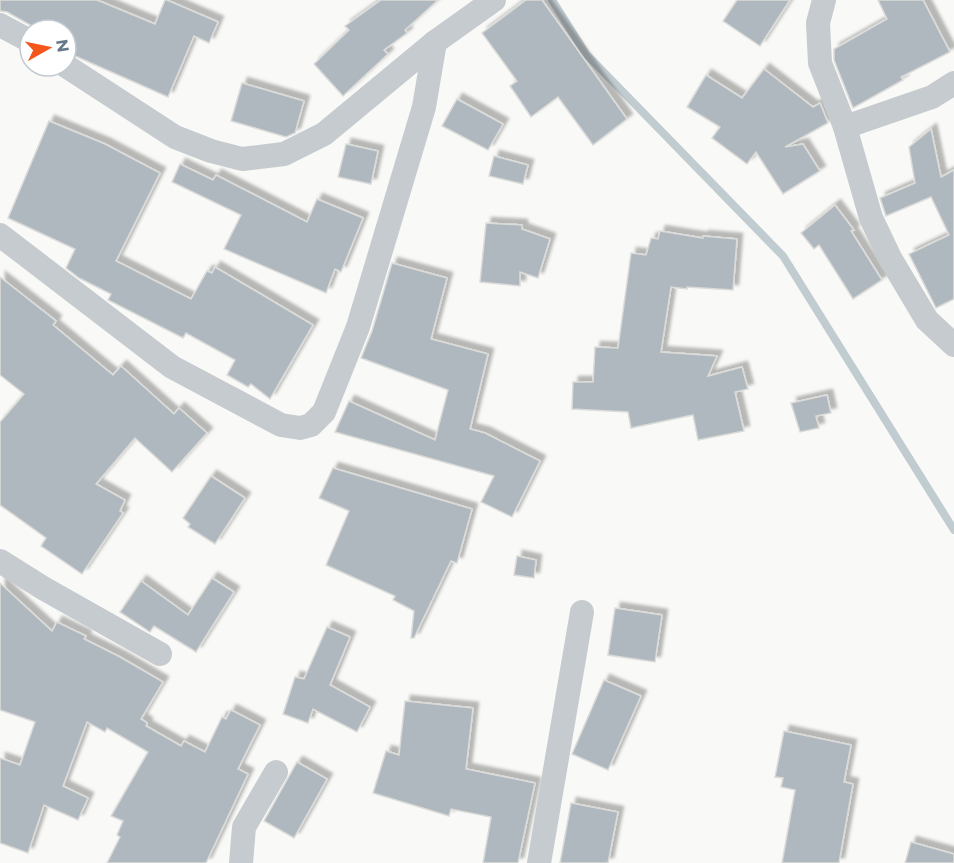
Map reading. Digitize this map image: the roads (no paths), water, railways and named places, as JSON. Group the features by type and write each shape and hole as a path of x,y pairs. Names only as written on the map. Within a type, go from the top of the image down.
{"street":[{"path":"78,74 175,137 211,151 242,159 284,154 324,134 435,42 494,0"},
{"path":"824,0 818,23 820,63 846,127 871,218 890,258 927,320 954,345"},
{"path":"0,25 18,35"},
{"path":"0,235 172,367 281,425 300,428 310,425 324,412 358,327 424,107 435,42"},
{"path":"846,127 932,97 954,83"},
{"path":"0,561 160,654"},
{"path":"539,863 582,612"},
{"path":"241,863 244,827 276,772"}],"waterway":[{"path":"552,0 586,54 783,256 954,530"}]}
